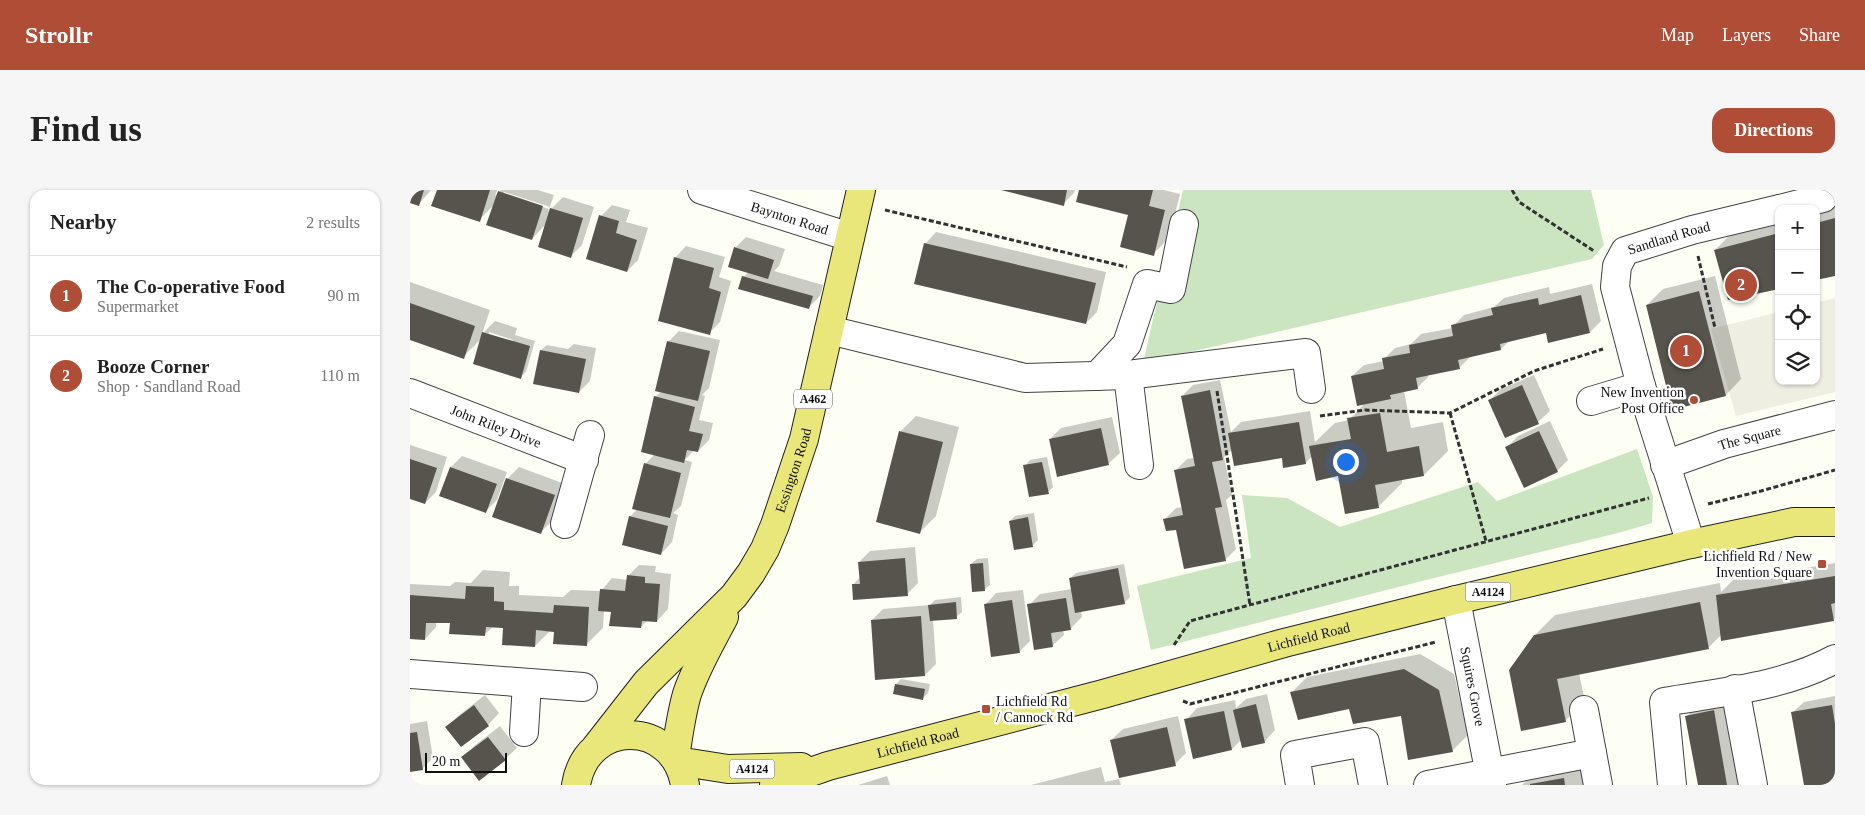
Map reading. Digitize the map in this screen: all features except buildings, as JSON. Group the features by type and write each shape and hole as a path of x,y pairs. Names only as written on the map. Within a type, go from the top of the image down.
{"main road":[{"name":"Essington Road","path":"574,781 585,759 646,683 734,596 752,573 775,525 804,439 859,197"},
{"name":"Lichfield Road","path":"1794,522 1835,502"},
{"name":"Lichfield Road","path":"774,785 828,766 1103,694 1284,643 1456,600 1794,522 1835,522"},
{"name":"Essington Road","path":"679,768 681,718 687,694 734,596"},
{"path":"596,747 615,737 635,735 658,742 679,768"},
{"name":"Lichfield Road","path":"679,768 728,769 828,766"}],"street":[{"name":"Baynton Road","path":"702,190 850,236"},
{"name":"Sandland Road","path":"1796,205 1823,198 1829,190"},
{"name":"Sandland Road","path":"1692,544 1641,386 1615,287 1617,266 1625,251 1692,230 1775,210"},
{"path":"1097,376 1128,344 1147,284 1171,289 1184,224"},
{"path":"829,330 1025,378 1128,375 1306,354 1311,389"},
{"path":"1128,375 1139,465"},
{"path":"1591,400 1641,386"},
{"name":"John Riley Drive","path":"410,393 587,447 565,524"},
{"name":"The Square","path":"1665,465 1724,444 1835,415"},
{"name":"Squires Grove","path":"1456,600 1491,779"},
{"path":"1672,785 1664,702 1787,679 1835,659"},
{"path":"410,674 583,687"},
{"path":"524,732 527,683"},
{"path":"1735,689 1753,785"},
{"path":"1584,710 1598,785"},
{"path":"1300,785 1295,754 1365,742 1373,785"},
{"path":"1428,785 1491,779 1592,754"}],"path":[{"path":"1512,190 1519,202 1617,266"},
{"path":"859,197 1150,272 1147,284"},
{"path":"1692,230 1715,328"},
{"path":"1311,389 1315,417 1365,410 1450,413 1534,371 1630,341"},
{"path":"1213,365 1250,605"},
{"path":"1450,413 1486,541"},
{"path":"1700,506 1761,492 1835,470"},
{"path":"1169,653 1190,621 1674,491"},
{"path":"1181,700 1190,704 1463,635"}],"green space":[{"path":"1183,190 1591,190 1604,245 1592,259 1143,363"},
{"path":"1637,449 1653,497 1652,523 1151,650 1137,586 1251,558 1242,495 1287,498 1340,527 1478,482 1497,501"}],"shaded area":[{"path":"1835,298 1835,392 1736,416 1711,329 1775,313 1775,385 1820,385 1820,302"}],"place":[{"name":"Booze Corner","path":"1741,285"},
{"name":"The Co-operative Food","path":"1686,351"},
{"name":"New Invention Post Office","path":"1694,400"},
{"name":"Lichfield Rd / New Invention Square","path":"1822,564"},
{"name":"Lichfield Rd / Cannock Rd","path":"986,709"}]}
